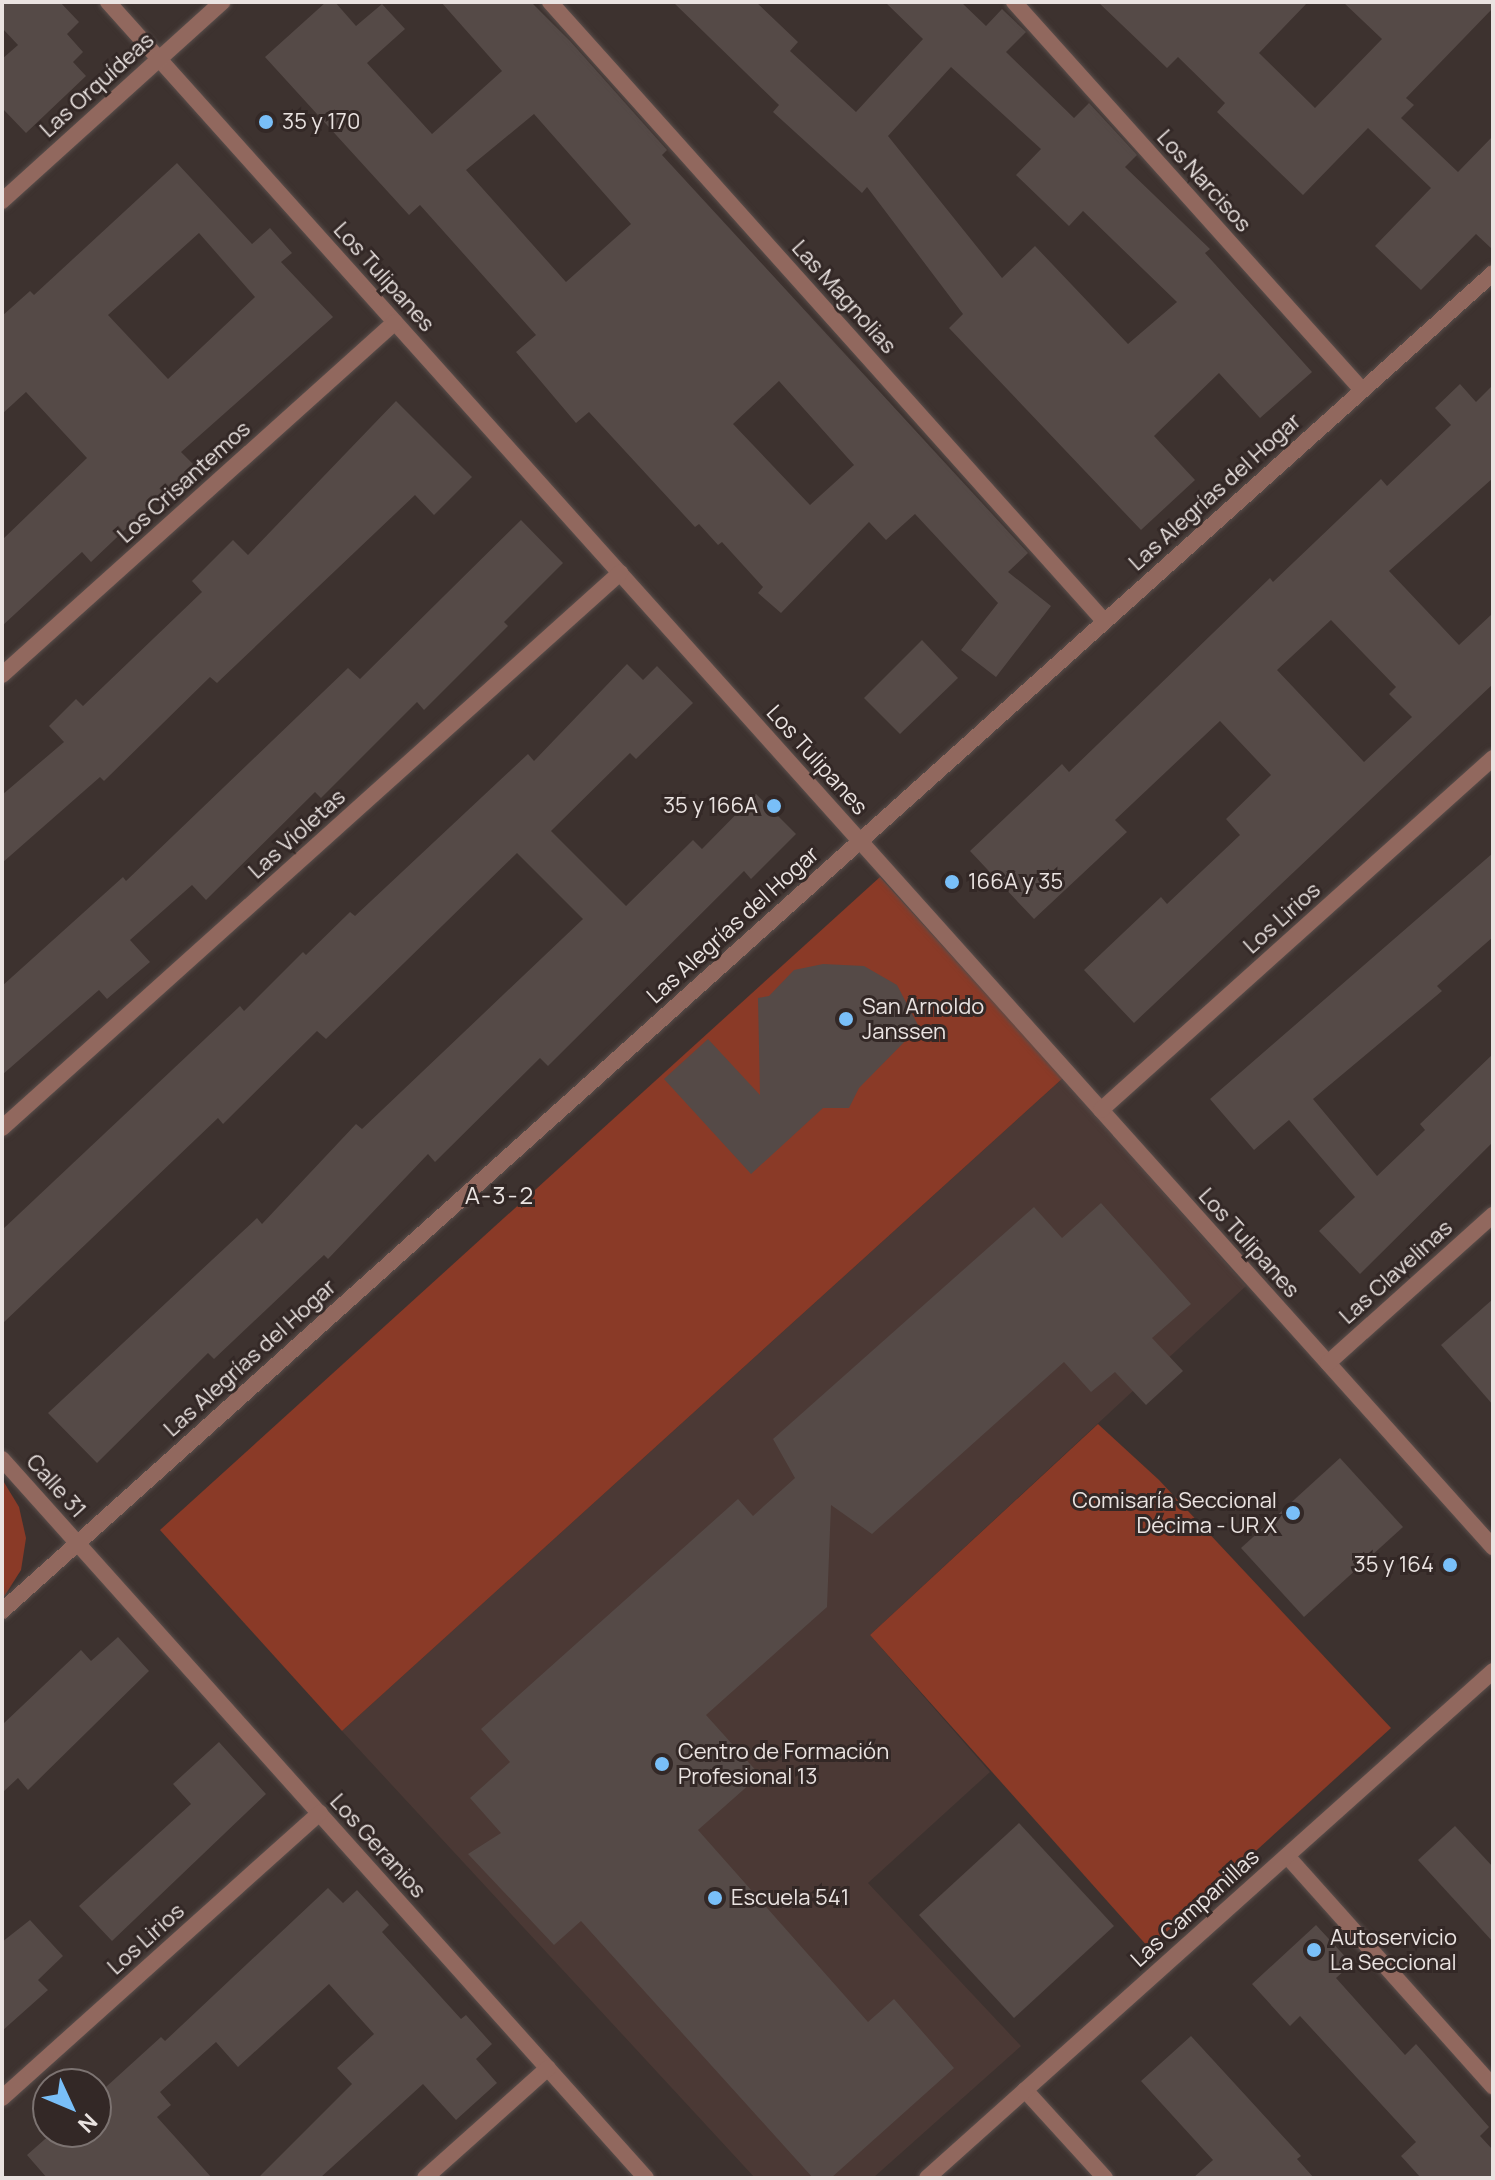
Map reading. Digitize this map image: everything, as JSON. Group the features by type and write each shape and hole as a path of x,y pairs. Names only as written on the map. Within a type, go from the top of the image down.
{"street":[{"name":"Los Tulipanes","path":"108,2 1493,1547"},
{"name":"Las Orquídeas","path":"2,201 222,2"},
{"name":"Las Magnolias","path":"550,2 1104,621"},
{"name":"Los Narcisos","path":"1014,2 1362,390"},
{"name":"Las Alegrías del Hogar","path":"2,1611 1493,273"},
{"name":"Los Crisantemos","path":"2,675 395,322"},
{"name":"Las Violetas","path":"2,1128 620,573"},
{"name":"Los Lirios","path":"1101,1110 1493,758"},
{"name":"Las Clavelinas","path":"1328,1363 1493,1215"},
{"name":"Calle 31","path":"2,1459 77,1543"},
{"name":"Los Geranios","path":"77,1543 646,2178"},
{"name":"Las Campanillas","path":"927,2178 1493,1671"},
{"name":"Los Lirios","path":"2,2098 320,1813"},
{"path":"1287,1856 1493,2086"},
{"path":"425,2178 548,2068"},
{"path":"1025,2090 1105,2178"}],"shaded area":[{"path":"880,877 1063,1078 342,1731 160,1530"},
{"path":"1063,1078 1246,1286 870,1635 990,1772 868,1883 1021,2046 873,2178 755,2178 342,1731"},
{"path":"1098,1424 1159,1480 1391,1728 1149,1948 870,1635"},
{"path":"2,1479 19,1507 26,1538 21,1570 2,1600"}],"building":[{"path":"2,2 60,2 79,22 67,34 83,52 73,62 86,76 26,133 2,108 2,59 18,45 2,28"},
{"path":"326,2 335,2 356,26 382,4 405,29 367,63 432,134 502,71 441,2 531,2 667,150 662,155 1028,553 1008,572 1051,606 996,677 961,650 998,603 915,514 886,540 869,522 781,613 758,593 763,587 722,542 718,545 699,524 695,527 589,412 576,423 516,352 536,335 420,205 409,215 265,57","holes":["534,114 631,224 566,282 466,170","779,381 854,465 810,505 733,424"]},
{"path":"673,2 756,2 798,42 790,51 856,112 923,39 885,2 961,2 986,26 1002,9 1026,32 1006,52 1074,118 1089,103 1137,155 1125,167 1210,249 1205,253 1312,372 1260,418 1219,373 1154,436 1195,480 1141,530 949,328 963,314 867,187 862,193 773,112 779,105","holes":["951,67 1041,149 1016,175 1069,226 1083,211 1177,302 1128,344 1035,246 1002,278 888,136"]},
{"path":"1098,2 1308,2 1259,53 1315,108 1382,39 1343,2 1493,2 1493,8 1406,98 1414,105 1401,118 1458,172 1493,136 1493,250 1476,234 1421,290 1375,246 1431,188 1368,128 1303,195 1217,112 1225,103 1178,57 1167,68"},
{"path":"177,163 252,244 270,228 292,253 281,262 333,317 181,452 194,465 91,562 82,552 2,626 2,540 87,458 26,392 2,414 2,316 30,291 34,295","holes":["199,233 255,297 168,379 108,315"]},
{"path":"1460,384 1476,402 1493,385 1493,478 1389,571 1459,645 1493,613 1493,684 1134,1023 1084,970 1161,897 1167,904 1240,835 1226,819 1271,775 1220,721 1115,820 1127,832 1034,919 970,851 1062,764 1069,772 1270,578 1273,582 1381,479 1387,486 1451,425 1435,408","holes":["1331,620 1396,687 1389,694 1412,717 1364,762 1277,670"]},
{"path":"396,401 472,477 434,515 415,495 217,683 210,677 104,781 100,777 2,863 2,795 64,742 49,726 76,699 83,706 202,592 192,581 233,540 248,555"},
{"path":"521,520 563,563 504,622 508,626 424,710 417,702 321,798 315,792 206,900 192,885 130,940 150,962 107,999 99,990 2,1075 2,986 123,877 126,881 348,668 360,679"},
{"path":"922,640 958,678 900,734 864,698"},
{"path":"627,664 643,680 657,666 693,703 636,759 630,753 551,831 626,906 693,840 702,849 756,794 796,834 751,879 744,871 548,1066 540,1058 435,1162 428,1154 328,1259 324,1255 214,1359 208,1353 97,1463 48,1413 257,1218 262,1224 356,1124 362,1129 583,919 517,853 326,1039 317,1031 223,1124 218,1118 2,1324 2,1230 240,1006 244,1011 303,952 306,955 350,912 355,916 528,754 534,761"},
{"path":"1493,853 1493,937 1437,986 1442,991 1313,1099 1377,1176 1425,1130 1420,1124 1493,1054 1493,1142 1360,1274 1319,1231 1355,1197 1289,1120 1254,1150 1210,1099"},
{"path":"823,964 864,966 897,985 919,1027 859,1088 849,1108 823,1108 751,1174 664,1079 708,1039 760,1095 758,998 769,996 794,970"},
{"path":"1101,1203 1191,1304 1152,1338 1183,1371 1146,1405 1115,1372 1091,1392 1064,1362 872,1534 831,1505 827,1607 706,1715 760,1775 698,1830 868,2022 894,1999 954,2068 831,2178 813,2178 581,1921 554,1945 468,1854 501,1833 470,1798 510,1762 481,1729 738,1499 753,1516 795,1478 773,1439 1034,1207 1062,1238"},
{"path":"1493,1299 1493,1405 1441,1345"},
{"path":"1340,1458 1403,1527 1304,1617 1241,1548"},
{"path":"118,1637 149,1671 28,1790 18,1778 2,1793 2,1725 81,1650 91,1661"},
{"path":"219,1742 266,1794 112,1941 79,1906 191,1804 173,1784"},
{"path":"1019,1823 1114,1926 1014,2018 919,1915"},
{"path":"1455,1826 1493,1867 1493,1942 1418,1860"},
{"path":"328,1888 343,1903 357,1890 389,1925 382,1932 461,2019 466,2015 492,2044 476,2059 497,2083 456,2120 423,2084 320,2178 258,2178 352,2084 337,2068 374,2034 329,1984 238,2067 216,2042 160,2092 171,2105 157,2117 212,2178 47,2178 27,2155 35,2148 112,2148 112,2081 161,2037 165,2041"},
{"path":"30,1920 63,1956 38,1980 48,1990 2,2031 2,1942"},
{"path":"1316,1925 1352,1964 1336,1978 1405,2055 1416,2044 1489,2127 1480,2136 1493,2150 1493,2178 1421,2178 1401,2156 1416,2142 1300,2016 1290,2026 1252,1984"},
{"path":"1191,2036 1301,2156 1297,2159 1314,2178 1193,2178 1213,2160 1141,2081"}],"place":[{"name":"35 y 170","path":"266,122"},
{"name":"35 y 166A","path":"774,806"},
{"name":"166A y 35","path":"952,882"},
{"name":"San Arnoldo Janssen","path":"846,1019"},
{"name":"Comisaría Seccional Décima - UR X","path":"1293,1513"},
{"name":"35 y 164","path":"1450,1565"},
{"name":"Centro de Formación Profesional 13","path":"662,1764"},
{"name":"Escuela 541","path":"715,1898"},
{"name":"Autoservicio La Seccional","path":"1314,1950"}],"district":[{"name":"A-3-2","path":"500,1195"}]}
